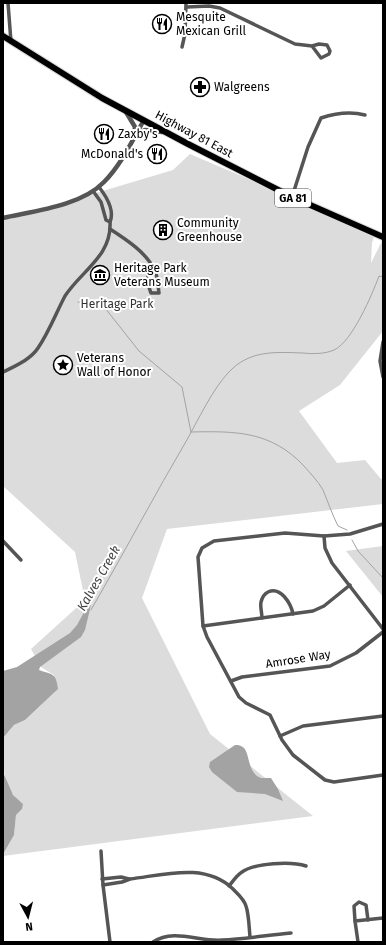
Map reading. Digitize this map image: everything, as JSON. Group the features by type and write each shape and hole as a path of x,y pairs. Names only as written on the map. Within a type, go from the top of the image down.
{"main road":[{"name":"Highway 81 East","path":"3,36 98,96 169,134 292,197 383,237"}],"street":[{"path":"8,3 12,42"},
{"path":"182,47 185,34 186,5 220,8 295,44 312,46 319,44 327,45 330,51 329,54 321,58 312,46"},
{"path":"124,109 135,127 134,138"},
{"path":"292,197 308,147 321,118 334,114 354,112 365,115"},
{"path":"3,218 71,202 99,187 116,168 144,120"},
{"path":"134,138 145,130 169,134"},
{"path":"3,372 23,362 38,348 66,295 76,281 96,263 104,251 112,217 106,197 99,187"},
{"path":"93,191 100,201 106,220 110,222"},
{"path":"100,201 106,197"},
{"path":"110,229 128,241 150,263 155,271 160,298"},
{"path":"152,268 148,272 150,290 151,293 159,293"},
{"path":"383,342 380,354 383,377"},
{"path":"383,524 350,534 324,536 285,533 214,541 206,545 198,557 203,626 207,637 243,702 264,711 272,717 287,748 297,759 328,781 334,782 383,776"},
{"path":"324,536 325,548 329,558 383,629"},
{"path":"3,541 21,560"},
{"path":"203,626 319,609 350,586"},
{"path":"262,618 261,600 264,595 272,591 283,596 290,606 293,614"},
{"name":"Amrose Way","path":"231,681 242,677 330,666 356,653 383,632"},
{"path":"280,736 303,726 383,716"},
{"path":"101,851 102,879 110,942"},
{"path":"229,886 240,873 253,867 292,862 306,866"},
{"path":"103,885 130,879 195,872 209,874 229,886 242,898 246,906 250,937"},
{"path":"102,879 121,877 130,879"},
{"path":"358,942 354,907 359,902 363,902 366,905 368,920"},
{"path":"355,921 383,918"},
{"path":"153,942 159,938 173,935 211,940 291,933"}],"green space":[{"name":"Heritage Park","path":"190,154 375,233 372,243 371,263 383,239 383,331 340,385 299,411 337,463 365,460 381,479 383,479 383,504 167,529 142,598 210,734 313,816 3,856 4,849 14,835 16,815 22,809 21,802 14,797 10,790 4,773 3,738 14,725 25,720 55,692 54,675 41,667 31,649 85,600 75,552 3,486 3,219 29,213 173,170"},
{"path":"383,546 383,597 346,551"}],"shaded area":[{"path":"91,605 85,630 81,637 40,667 39,670 50,673 54,676 58,689 25,720 14,725 3,738 3,671 17,667 70,633 77,625 87,607"},
{"path":"235,745 241,746 245,749 255,775 261,778 271,778 283,801 265,794 237,792 212,772 209,767 210,762"},
{"path":"3,772 13,795 23,804 22,809 16,815 14,835 3,854"}],"waterway":[{"name":"Kalves Creek","path":"91,610 206,404 228,373 244,360 262,354 282,352 311,354 334,350 348,338 361,317 379,276 383,277"},
{"name":"Kalves Creek","path":"78,302 105,308 139,351 182,387 191,432"},
{"path":"191,432 223,432 252,436 266,440 292,454 304,466 323,490 338,526 347,530"},
{"path":"352,540 358,551 383,578"}],"place":[{"name":"Mesquite Mexican Grill","path":"162,24"},
{"name":"Walgreens","path":"200,87"},
{"name":"Zaxby's","path":"104,134"},
{"name":"McDonald's","path":"157,154"},
{"name":"Community Greenhouse","path":"163,230"},
{"name":"Heritage Park Veterans Museum","path":"100,275"},
{"name":"Veterans Wall of Honor","path":"63,365"}]}
